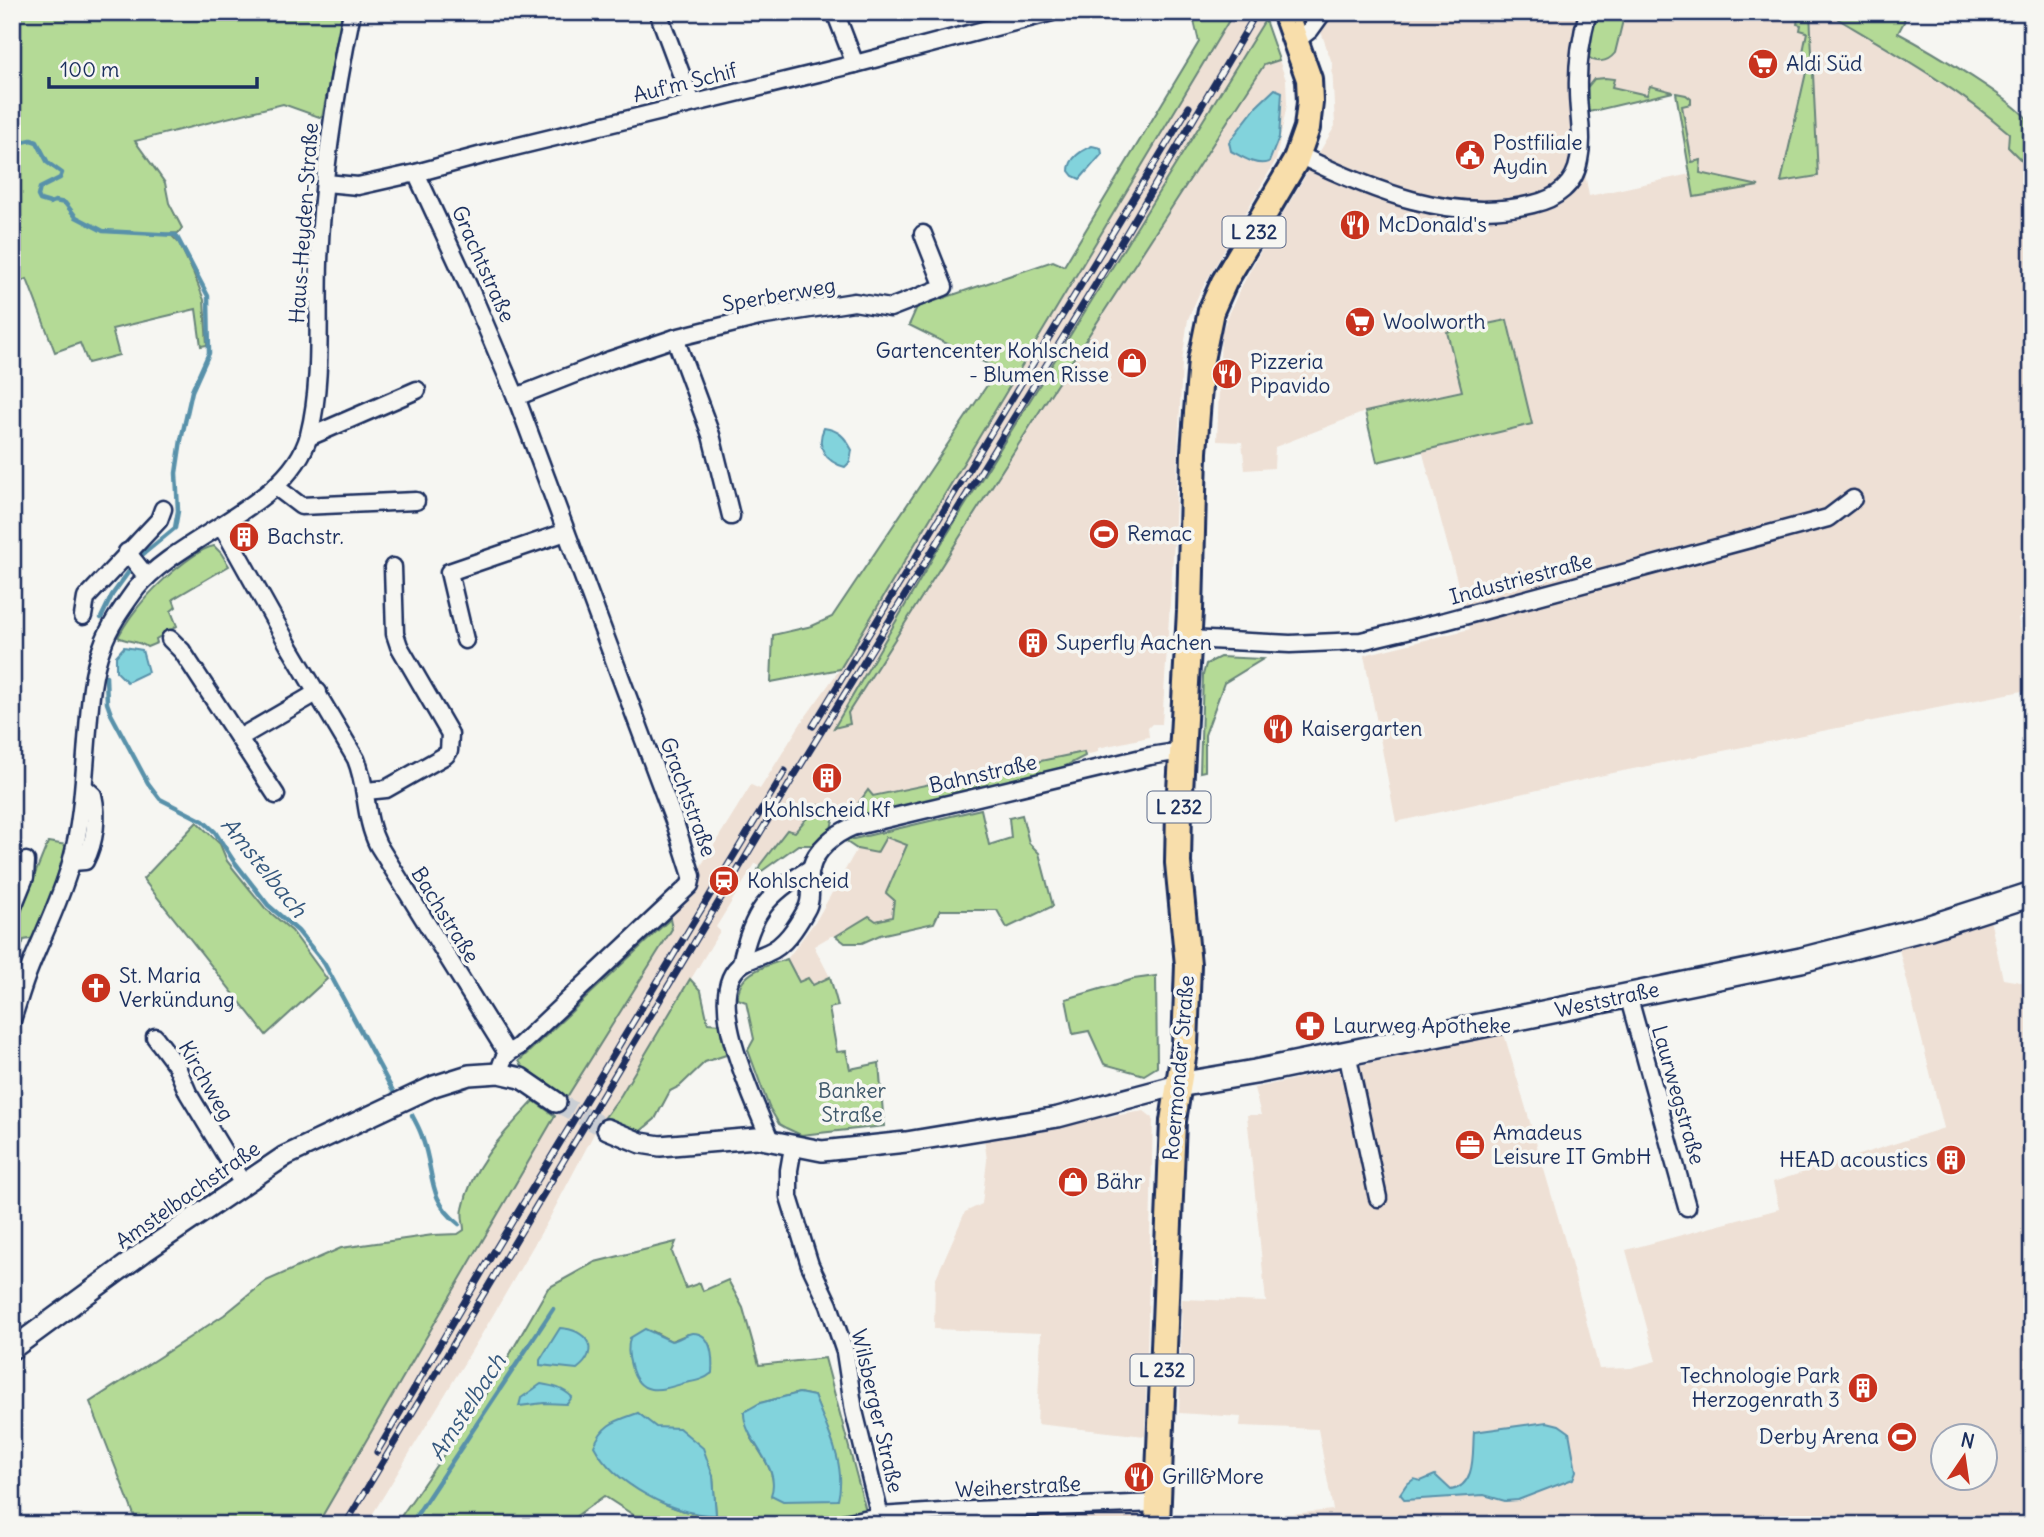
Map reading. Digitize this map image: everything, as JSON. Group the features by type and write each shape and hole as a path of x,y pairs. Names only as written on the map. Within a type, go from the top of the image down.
{"main road":[{"name":"Roermonder Straße","path":"1157,1514 1171,1143 1185,1045 1188,965 1178,863 1189,639 1194,452 1205,333 1210,312 1224,282 1299,155 1307,128 1309,79 1291,26"},
{"name":"Weststraße","path":"1178,1085 1255,1072 1801,960 1930,927 2032,894"}],"street":[{"name":"Haus-Heyden-Straße","path":"83,616 86,598 137,564 196,541 222,526 276,486 296,461 309,438 315,400 319,260 332,119 352,12"},
{"path":"658,12 692,103"},
{"path":"835,12 855,64"},
{"name":"Auf'm Schif","path":"326,183 358,186 415,173 855,64 1052,12"},
{"path":"1291,26 1310,30 1323,12"},
{"path":"1299,155 1385,192 1453,209 1497,210 1548,201 1564,190 1574,176 1579,160 1578,68 1588,12"},
{"name":"Grachtstraße","path":"415,173 473,296 516,397 676,826 692,876 690,886 664,911 518,1047 507,1053"},
{"name":"Sperberweg","path":"516,397 675,338 758,317 854,302 890,308 944,287 923,234"},
{"path":"675,338 711,435 731,516"},
{"path":"309,438 417,390"},
{"path":"276,486 301,506 416,501"},
{"name":"Industriestraße","path":"1189,639 1290,644 1361,641 1828,518 1853,499"},
{"name":"Haus-Heyden-Straße","path":"12,1020 31,963 56,911 72,862 85,861 91,849 95,804 93,794 84,787 90,701 99,655 163,509"},
{"name":"Bachstraße","path":"222,526 356,759 366,791 368,822 378,845 507,1053"},
{"path":"465,640 449,572 566,532"},
{"path":"366,791 386,789 446,755 451,742 450,734 398,646 395,634 393,567"},
{"path":"170,639 182,652 276,795"},
{"path":"239,738 318,692"},
{"name":"Bahnstraße","path":"770,1140 737,1055 728,1020 727,990 741,964 754,919 771,896 811,868 827,843 837,834 852,827 1150,756 1182,751"},
{"path":"12,909 25,877 26,861"},
{"path":"741,964 781,945 808,907 811,868"},
{"name":"Haus-Heyden-Straße","path":"12,985 31,963"},
{"name":"Laurwegstraße","path":"1628,995 1687,1207"},
{"name":"Kirchweg","path":"155,1037 177,1065 188,1093 243,1184"},
{"path":"507,1053 499,1073 520,1078 556,1101"},
{"path":"1347,1053 1378,1198"},
{"name":"Amstelbachstraße","path":"12,1349 144,1252 285,1156 434,1086 469,1075 499,1073"},
{"path":"607,1129 641,1143 660,1146 741,1138 770,1140 821,1151 918,1140 1058,1117 1178,1085"},
{"name":"Wilsberger Straße","path":"793,1147 789,1170 789,1198 810,1265 829,1305 845,1352 854,1411 879,1520"},
{"name":"Weiherstraße","path":"832,1525 986,1509 1157,1514"}],"shaded area":[{"path":"1234,12 1261,12 1265,20 935,554 835,727 850,723 848,713 1048,398 1264,65 1279,60 1286,80 1287,104 1276,160 1199,294 1188,319 1182,362 1162,724 1152,724 1148,728 1149,737 1098,748 1098,752 1085,755 1084,752 862,797 851,814 818,805 795,832 787,830 760,865 755,864 716,927 720,931 621,1095 597,1128 549,1219 366,1525 317,1525 555,1116 672,929 670,919 692,892 694,877 751,785 760,789 801,723 840,669"},
{"path":"1330,12 1835,12 1838,13 1838,19 1924,71 1984,112 2009,134 2008,147 2032,171 2032,615 2018,618 2032,689 1613,773 1396,822 1364,655 1470,629 1422,450 1532,424 1506,320 1448,332 1462,390 1365,412 1275,447 1274,468 1245,470 1242,442 1217,441 1221,333 1239,291 1264,245 1335,126 1332,63 1320,29","holes":["1676,93 1690,174 1589,196 1575,115"]},
{"path":"886,837 907,844 886,892 894,900 892,917 876,921 869,916 846,931 814,946 830,977 813,985 799,982 787,959 817,919 857,849 877,853"},
{"path":"1990,919 2003,979 2032,984 2032,1525 1177,1525 1333,1510 1318,1429 1240,1426 1241,1417 1179,1413 1182,1299 1266,1302 1247,1115 1261,1115 1254,1088 1504,1034 1566,1244 1599,1369 1631,1368 1656,1361 1626,1250 1779,1209 1773,1182 1944,1128 1898,945"},
{"path":"1144,1111 1153,1118 1145,1436 1037,1424 1041,1333 934,1329 935,1280 965,1212 982,1204 987,1160 984,1137"},
{"path":"1126,1511 1139,1514 1144,1525 1016,1525 1016,1517"}],"green space":[{"path":"12,12 343,12 322,118 283,104 135,141 165,183 169,203 182,228 178,233 162,234 172,236 179,243 193,272 204,300 207,345 201,346 196,309 112,329 119,355 88,363 80,343 55,352 27,279 12,285"},
{"path":"1192,12 1234,12 840,669 771,682 773,635 812,626 832,617 998,369 909,325 917,307 1053,261 1064,266 1199,42"},
{"path":"1596,12 1625,12 1615,53 1601,61 1586,55"},
{"path":"1799,12 1810,12 1818,176 1781,182 1807,68 1808,58 1802,57 1807,32 1800,30 1801,25 1797,24"},
{"path":"1835,12 1905,12 1904,22 1898,33 1972,77 2026,117 2033,132 2032,171 2008,147 2009,133 1926,72 1838,19"},
{"path":"1265,20 1279,60 1264,65 1048,398 848,713 850,724 834,728 935,554"},
{"path":"1594,79 1614,79 1612,87 1647,95 1650,86 1673,92 1586,111 1585,90"},
{"path":"1676,93 1691,99 1691,104 1682,106 1692,162 1701,160 1700,173 1759,186 1694,197"},
{"path":"1507,320 1532,424 1377,462 1365,412 1462,391 1447,332"},
{"path":"214,546 229,566 173,599 176,607 171,611 177,626 156,639 157,643 147,647 118,637 139,605 156,587 195,555"},
{"path":"1220,657 1263,659 1224,683 1205,735 1205,771 1200,772 1203,675 1206,664"},
{"path":"1084,752 1085,756 1052,773 870,813 851,814 868,790 873,796"},
{"path":"818,805 835,811 831,829 812,845 798,845 762,871 758,870 787,830 795,832"},
{"path":"981,809 989,845 1011,838 1009,818 1022,815 1029,843 1039,853 1053,906 1007,928 997,910 940,910 934,923 880,935 862,943 845,943 836,936 869,916 876,921 892,917 894,900 886,893 907,845 886,837 877,853 857,849 845,841"},
{"path":"197,822 220,844 227,861 265,908 292,931 327,979 266,1035 143,879"},
{"path":"48,842 67,845 43,921 35,938 24,940 12,971 12,931"},
{"path":"670,919 672,929 567,1097 523,1067 519,1061"},
{"name":"Banker Straße","path":"787,959 799,982 808,978 813,985 830,977 838,1006 829,1008 837,1052 846,1051 850,1069 879,1063 884,1126 801,1135 779,1124 769,1107 748,1050 754,1039 746,1002 738,999 739,990 742,982 754,972"},
{"path":"1156,976 1157,1067 1144,1075 1104,1064 1089,1031 1073,1034 1066,999 1134,979"},
{"path":"690,979 701,991 708,1023 722,1024 729,1054 705,1062 680,1086 670,1091 655,1119 637,1134 603,1120 621,1095"},
{"path":"534,1101 555,1116 317,1525 138,1525 90,1402 224,1315 266,1281 341,1248 458,1234 464,1230 462,1211 473,1178 491,1150"},
{"path":"676,1242 672,1252 686,1288 700,1283 703,1291 728,1280 743,1308 759,1365 825,1358 866,1511 805,1525 649,1525 604,1496 564,1525 395,1525 494,1382 548,1288 595,1262","holes":["652,1331 671,1341 688,1334 703,1337 710,1346 711,1373","799,1393 814,1396 834,1447 772,1495 773,1479 750,1435 760,1403","638,1413 713,1476 716,1515 698,1514 667,1505 638,1488 599,1455"]},
{"path":"1016,1517 1016,1525 889,1525 889,1524"}],"water":[{"path":"1275,89 1282,92 1279,137 1269,162 1255,162 1231,151 1229,142 1257,106"},
{"path":"1092,146 1101,148 1102,154 1080,179 1073,176 1069,171 1071,162"},
{"path":"824,428 841,435 852,450 850,462 845,467 832,461 824,453 821,441"},
{"path":"124,647 142,650 148,672 127,682 116,671 116,656"},
{"path":"560,1328 577,1332 588,1342 589,1355 577,1369 540,1365 540,1360"},
{"path":"645,1329 671,1341 692,1333 704,1337 710,1348 712,1373 699,1380 668,1388 645,1387 635,1376 628,1349 630,1338"},
{"path":"541,1384 558,1388 572,1397 567,1404 519,1406 521,1398"},
{"path":"799,1393 814,1396 830,1434 840,1474 838,1500 783,1501 771,1495 771,1473 749,1433 744,1412 760,1403"},
{"path":"638,1413 656,1427 679,1428 703,1448 713,1476 716,1515 700,1514 664,1504 630,1485 603,1460 594,1446 602,1432 611,1424"},
{"path":"1547,1422 1559,1425 1569,1432 1576,1471 1573,1479 1518,1500 1505,1501 1484,1495 1405,1500 1400,1494 1414,1479 1421,1481 1435,1475 1451,1490 1465,1482 1472,1467 1474,1432"}],"waterway":[{"name":"Amstelbach","path":"12,131 19,143 31,140 37,142 48,163 62,173 60,178 40,188 40,200 65,203 76,217 103,231 176,235 208,296 209,353 192,391 181,440 176,473 178,511 175,528 142,555"},
{"name":"Amstelbach","path":"101,618 112,595 130,570"},
{"name":"Amstelbach","path":"106,676 107,703 111,714 148,783 160,799 203,821 215,832 268,905 298,931 324,963 393,1091"},
{"name":"Amstelbach","path":"412,1115 427,1153 437,1196 449,1215 459,1224"},
{"name":"Amstelbach","path":"410,1525 553,1309"}],"tunnel":[{"path":"556,1102 607,1129"}],"railway":[{"path":"345,1525 796,773 1108,264 1257,12"},
{"path":"813,726 1189,107"},
{"path":"377,1452 492,1255 785,771"}],"place":[{"name":"Aldi Süd","path":"1763,64"},
{"name":"Postfiliale Aydin","path":"1470,155"},
{"name":"McDonald's","path":"1355,225"},
{"name":"Woolworth","path":"1360,322"},
{"name":"Gartencenter Kohlscheid - Blumen Risse","path":"1132,363"},
{"name":"Pizzeria Pipavido","path":"1227,374"},
{"name":"Remac","path":"1104,534"},
{"name":"Bachstr.","path":"244,537"},
{"name":"Superfly Aachen","path":"1033,643"},
{"name":"Kaisergarten","path":"1278,729"},
{"name":"Kohlscheid Kf","path":"827,778"},
{"name":"Kohlscheid","path":"724,881"},
{"name":"St. Maria Verkündung","path":"96,988"},
{"name":"Laurweg Apotheke","path":"1310,1026"},
{"name":"Amadeus Leisure IT GmbH","path":"1470,1145"},
{"name":"HEAD acoustics","path":"1951,1160"},
{"name":"Bähr","path":"1073,1182"},
{"name":"Technologie Park Herzogenrath 3","path":"1863,1388"},
{"name":"Derby Arena","path":"1902,1437"},
{"name":"Grill&More","path":"1139,1477"}]}
